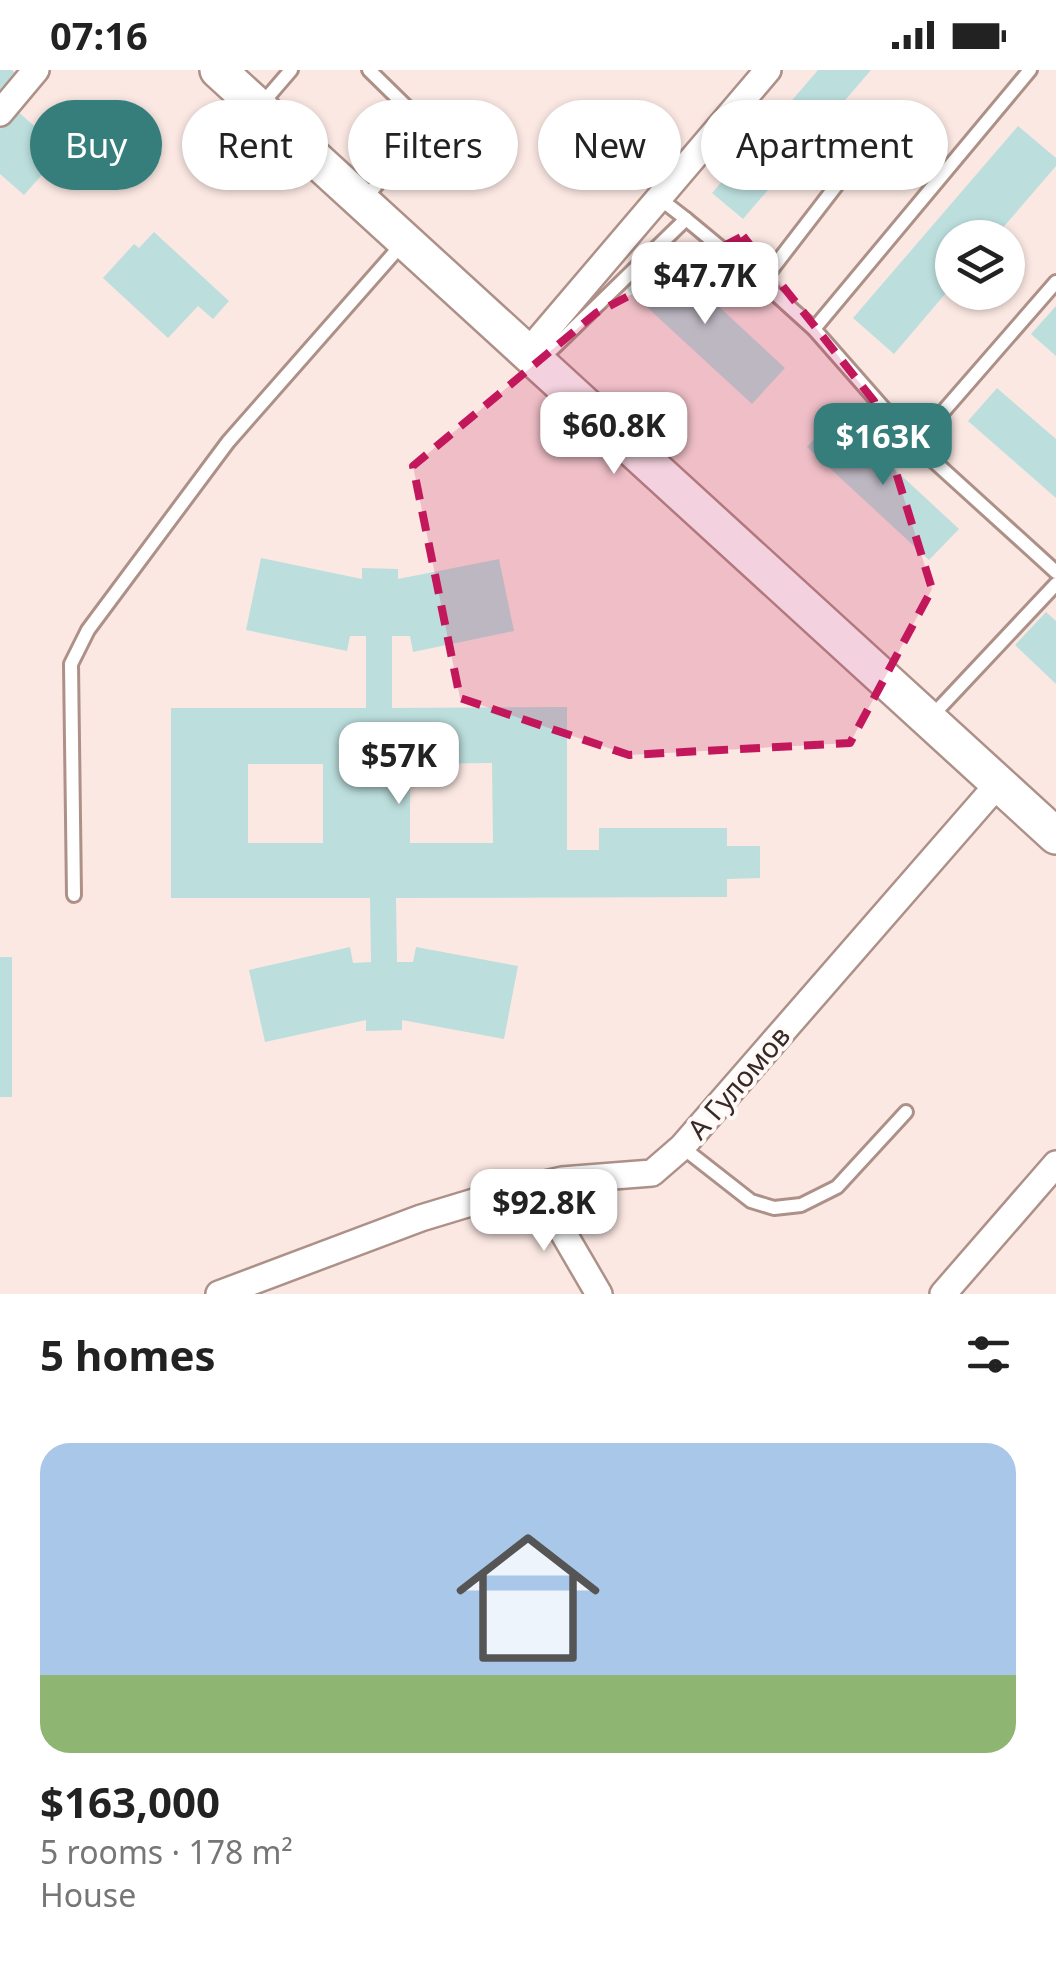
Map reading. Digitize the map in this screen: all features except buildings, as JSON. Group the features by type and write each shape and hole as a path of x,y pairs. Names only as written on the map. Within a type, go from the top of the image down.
{"street":[{"path":"0,113 36,70"},
{"path":"218,70 250,100"},
{"path":"533,358 659,198 768,70"},
{"path":"328,171 1056,836"},
{"name":"А Гуломов","path":"233,1292 421,1218 562,1180 652,1174 682,1147 999,783"},
{"path":"943,1294 1056,1164"},
{"path":"536,1186 599,1294"}],"lane":[{"path":"266,100 291,70"},
{"path":"362,202 419,134 420,120 369,70"},
{"path":"814,329 1030,70"},
{"path":"762,282 833,190"},
{"path":"659,198 814,329 915,444 1056,572"},
{"path":"533,358 686,219"},
{"path":"74,896 71,664 88,630 228,442 404,241"},
{"path":"915,444 1056,282"},
{"path":"929,720 1056,584"},
{"path":"682,1147 751,1201 774,1208 801,1205 837,1187 906,1112"}],"highlighted area":[{"path":"743,236 874,401 932,589 850,743 629,755 460,698 413,466 596,313"}]}
